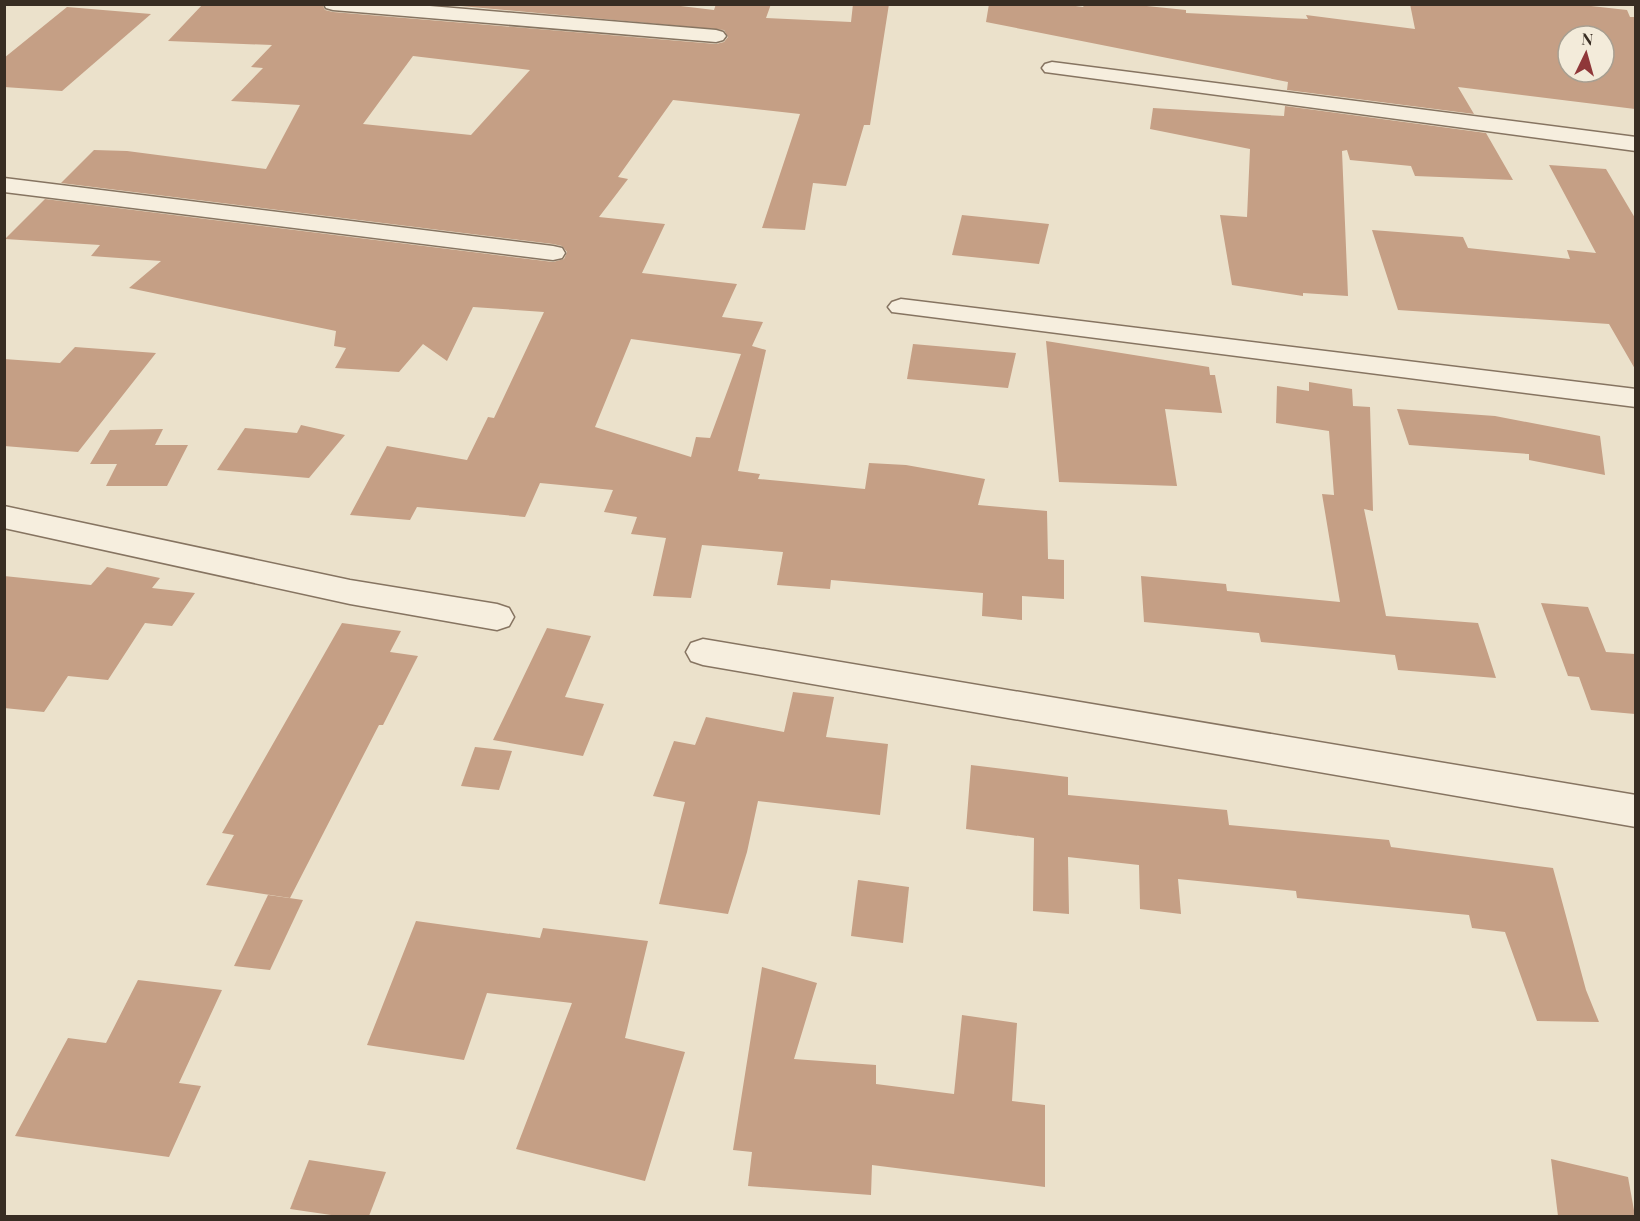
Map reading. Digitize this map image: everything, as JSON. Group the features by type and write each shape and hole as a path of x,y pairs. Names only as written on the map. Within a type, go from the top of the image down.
{"street":[{"path":"333,4 716,36"},
{"path":"1052,68 1635,144"},
{"path":"4,185 553,253"},
{"path":"902,307 1635,398"},
{"path":"4,517 350,592 497,617"},
{"path":"703,652 1635,811"}],"building":[{"path":"203,4 322,4 325,10 333,12 716,44 724,42 728,37 724,30 439,4 664,4 714,10 716,4 771,4 766,18 851,22 853,4 889,4 870,125 864,125 846,186 813,183 805,230 762,228 800,114 673,100 618,177 628,179 599,217 665,224 642,273 737,284 722,317 763,322 752,346 766,350 738,471 760,474 758,479 865,489 869,463 906,465 985,479 978,505 1047,511 1048,559 1064,560 1064,599 1022,596 1022,620 982,616 983,593 831,580 830,589 777,585 783,552 702,545 691,598 653,596 666,538 631,534 637,517 604,512 613,490 540,483 525,517 417,507 410,520 350,515 387,446 467,460 488,417 494,418 544,312 473,307 447,361 423,344 399,372 335,368 346,348 334,346 336,331 129,288 161,261 91,256 100,245 5,239 45,199 553,262 564,259 567,252 562,246 553,244 61,183 94,150 127,151 266,169 300,105 231,101 263,68 251,67 272,45 168,41","holes":["413,56 530,70 471,135 363,124","631,339 741,354 710,438 696,437 691,457 595,427"]},
{"path":"989,4 1061,4 1083,7 1085,4 1127,4 1186,10 1186,13 1308,19 1306,15 1415,29 1410,4 1573,4 1627,10 1630,17 1635,17 1635,109 1458,87 1474,114 1287,90 1288,82 986,22"},
{"path":"67,7 151,14 62,91 4,87 4,58"},
{"path":"1285,106 1486,133 1513,180 1415,176 1411,166 1350,160 1347,150 1342,151 1348,296 1303,293 1303,296 1232,285 1220,215 1247,217 1250,149 1150,129 1153,108 1284,116"},
{"path":"1549,165 1606,169 1635,218 1635,369 1609,324 1398,310 1372,230 1463,237 1468,248 1570,259 1567,250 1596,253"},
{"path":"962,215 1049,224 1039,264 952,255"},
{"path":"1046,341 1209,367 1210,375 1215,375 1222,413 1165,409 1177,486 1059,482"},
{"path":"913,344 1016,353 1008,388 907,379"},
{"path":"75,347 156,353 78,452 4,446 4,359 60,363"},
{"path":"1309,382 1352,389 1353,406 1370,407 1373,511 1364,509 1386,616 1478,623 1496,678 1398,670 1395,655 1261,642 1259,633 1144,622 1141,576 1226,584 1227,591 1340,602 1322,494 1334,495 1329,431 1276,423 1277,386 1309,391"},
{"path":"1397,409 1495,416 1600,436 1605,475 1529,460 1529,454 1409,445"},
{"path":"301,425 345,435 309,478 217,470 245,428 297,433"},
{"path":"163,429 155,445 188,445 167,486 106,486 117,464 90,464 110,430"},
{"path":"107,567 160,578 152,588 195,593 172,626 145,623 108,680 68,676 44,712 4,708 4,576 91,585"},
{"path":"1541,603 1588,607 1606,652 1635,654 1635,714 1591,710 1579,677 1568,676"},
{"path":"342,623 401,631 390,652 418,656 383,725 379,725 290,898 206,885 234,835 222,833"},
{"path":"547,628 591,636 565,697 604,704 583,756 493,740"},
{"path":"793,692 834,697 826,737 888,744 880,815 758,801 747,852 728,914 659,904 685,802 653,796 674,741 695,745 706,717 784,732"},
{"path":"475,747 512,751 499,790 461,786"},
{"path":"971,765 1068,777 1068,795 1227,810 1229,825 1389,840 1391,847 1553,868 1586,990 1599,1022 1537,1021 1505,932 1472,928 1469,915 1297,898 1296,891 1178,879 1181,914 1140,909 1139,865 1068,857 1069,914 1033,911 1034,838 966,829"},
{"path":"858,880 909,887 903,943 851,936"},
{"path":"268,895 303,900 270,970 234,966"},
{"path":"416,921 540,938 543,928 648,941 625,1038 685,1052 645,1181 516,1149 572,1003 487,993 464,1060 367,1045"},
{"path":"762,967 817,983 794,1059 876,1065 876,1084 954,1094 962,1015 1017,1023 1012,1101 1045,1105 1045,1187 872,1165 871,1195 748,1186 752,1152 733,1150"},
{"path":"138,980 222,990 179,1083 201,1086 169,1157 15,1136 68,1038 106,1043"},
{"path":"1551,1159 1628,1177 1635,1216 1558,1216"},
{"path":"309,1160 386,1172 369,1216 338,1216 290,1209"}]}
